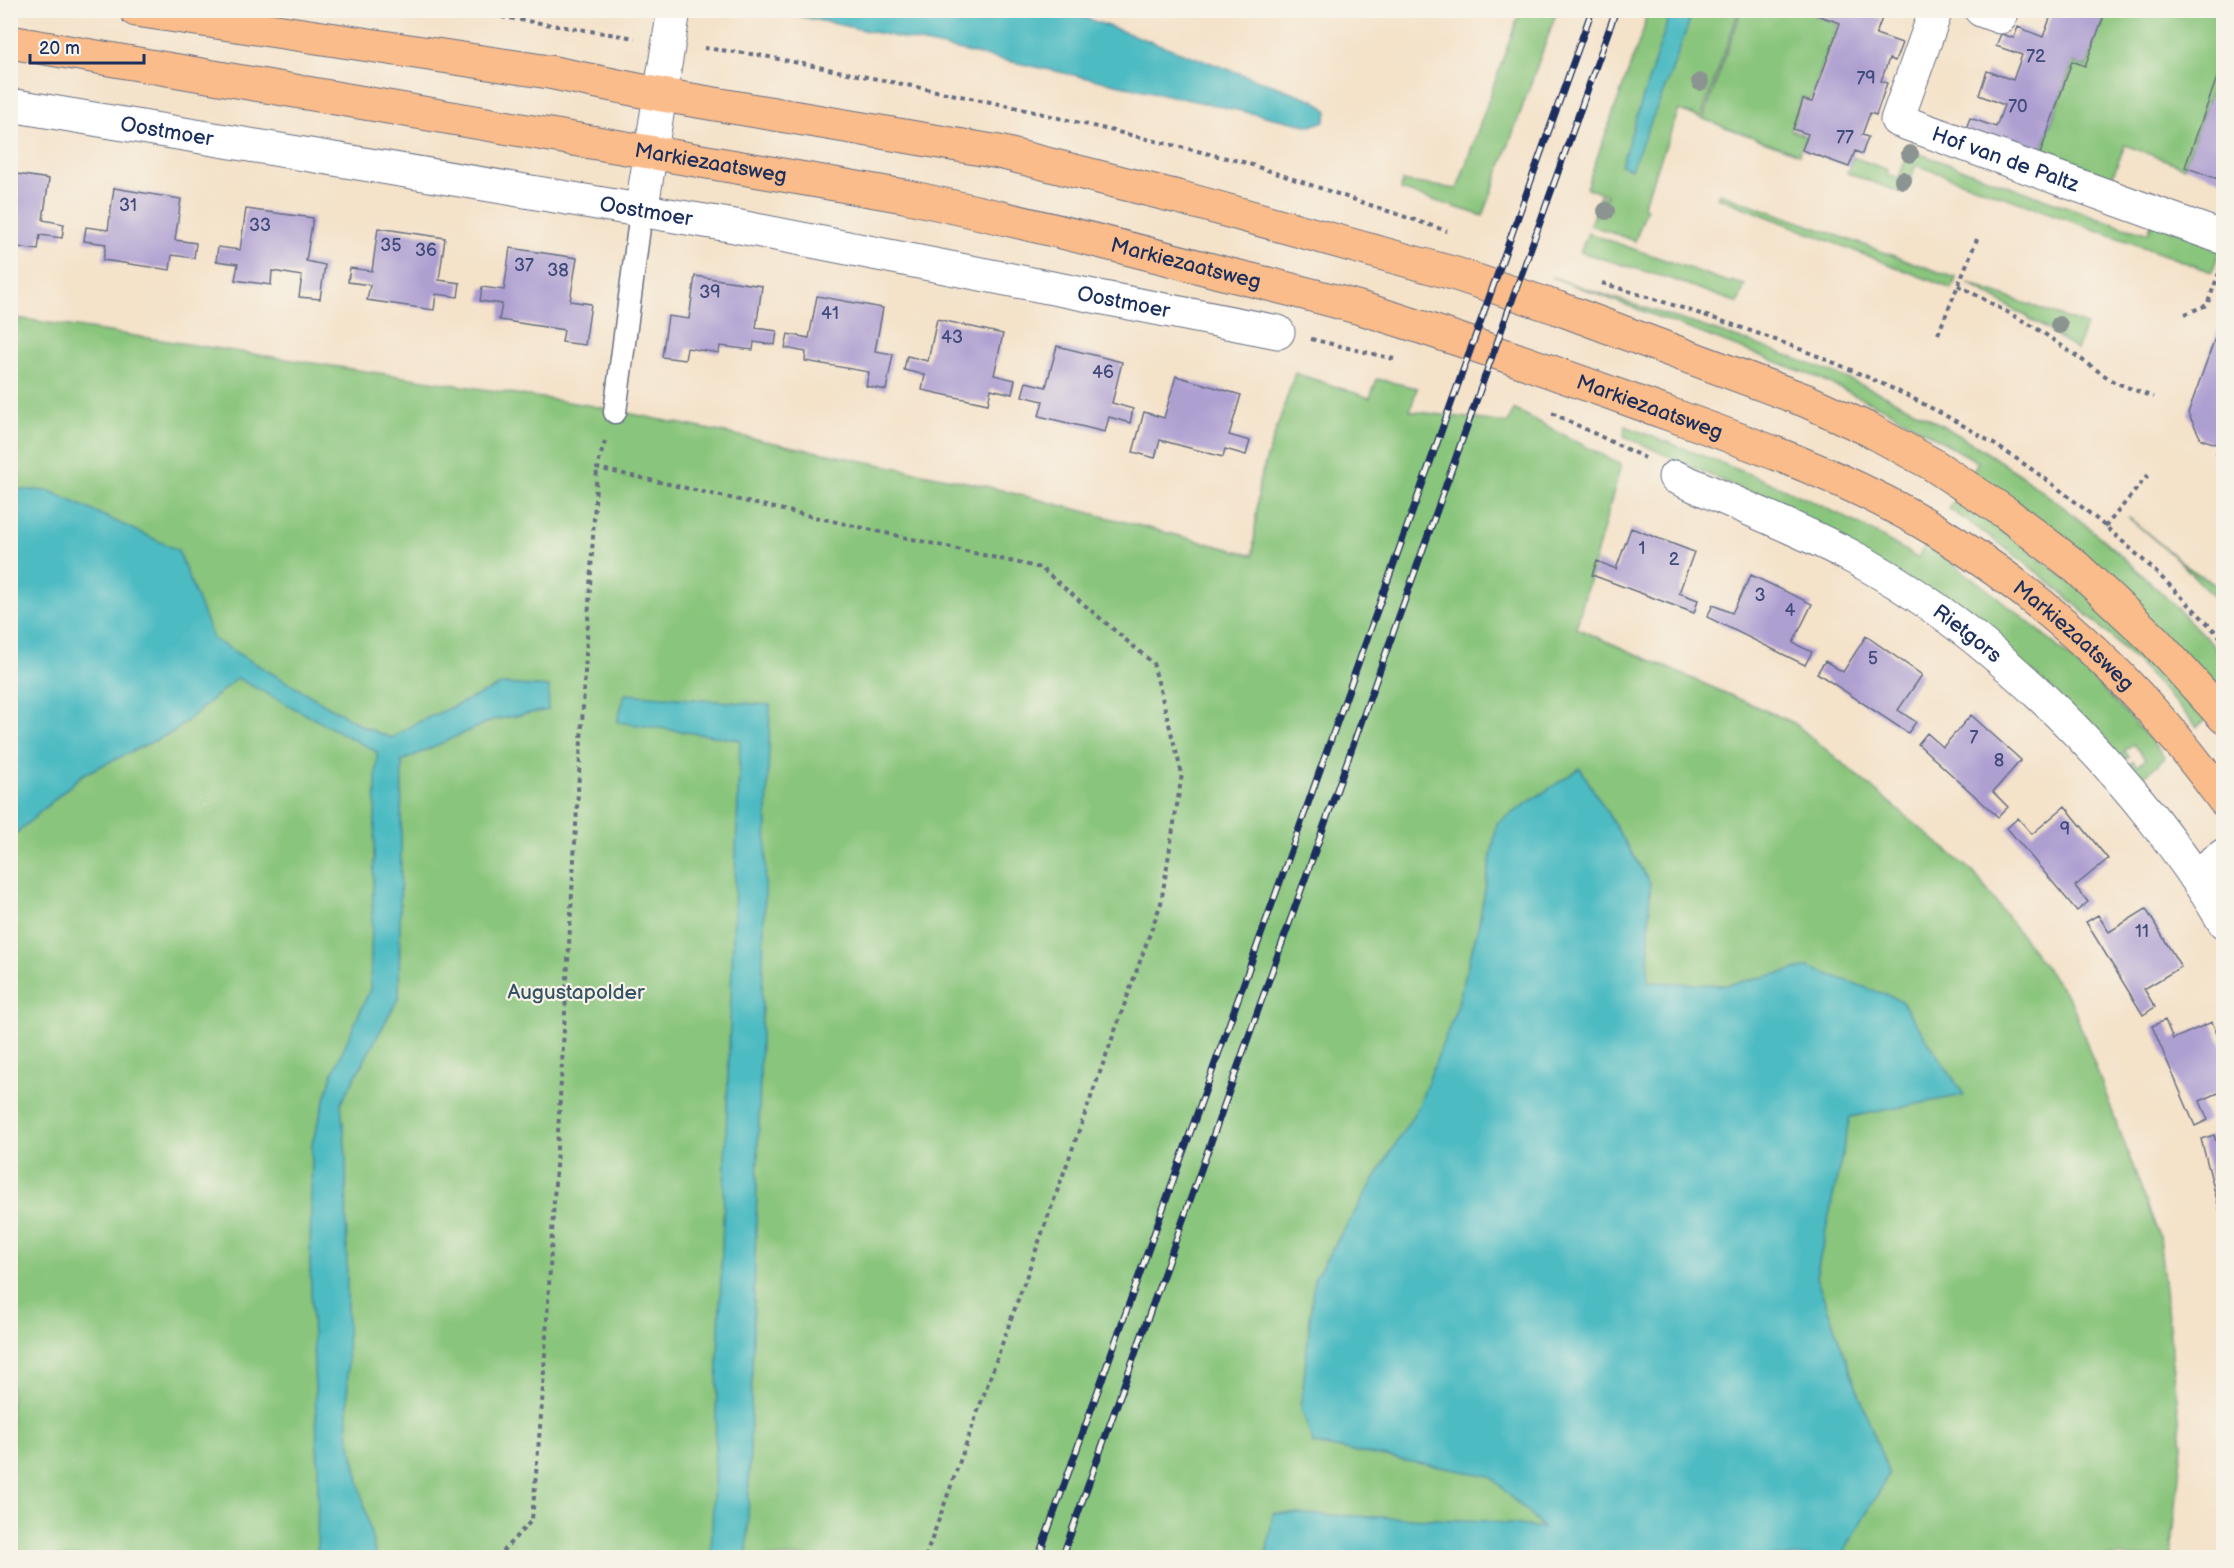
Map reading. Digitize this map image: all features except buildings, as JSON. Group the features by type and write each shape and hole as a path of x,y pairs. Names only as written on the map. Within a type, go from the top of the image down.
{"main road":[{"path":"136,10 549,72 662,94 999,152 1178,197 1456,274 1558,308 1807,401 1870,430 1932,464 2006,513 2115,602 2154,640 2223,717"},
{"name":"Markiezaatsweg","path":"10,42 904,196 1039,225 1359,308 1533,365 1762,449 1847,484 1936,531 2036,599 2103,658 2168,727 2223,800"}],"street":[{"path":"641,212 674,10"},
{"name":"Hof van de Paltz","path":"1936,10 1897,120 2223,238"},
{"path":"1981,10 2000,17 2002,10"},
{"name":"Oostmoer","path":"10,105 735,226 1278,332"},
{"name":"Rietgors","path":"1675,477 1846,553 1891,580 1972,637 2069,725 2140,803 2195,876 2223,922"},
{"path":"2195,876 2223,855"}],"lane":[{"path":"615,412 641,212"}],"path":[{"path":"457,10 557,26"},
{"path":"1938,334 1977,239"},
{"path":"2185,314 2207,305 2219,272"},
{"path":"1958,285 2036,328 2114,382 2153,397"},
{"path":"1278,332 1401,361"},
{"path":"496,1557 532,1520 543,1392 597,468 615,412"},
{"name":"Markiezaatsweg","path":"1548,412 1651,461 1675,477"},
{"path":"597,468 1041,568 1154,663 1182,774 1161,903 925,1557"},
{"path":"2105,527 2149,474"}],"green space":[{"path":"1520,11 1557,11 1483,216 1401,190 1402,181 1457,189"},
{"path":"1646,11 1739,11 1701,118 1679,110 1643,206 1647,208 1635,241 1590,225 1600,196 1606,198 1607,195 1586,188 1644,28"},
{"path":"1741,11 1814,11 1813,15 1838,24 1810,100 1802,97 1791,130 1806,136 1799,154 1703,119"},
{"path":"2107,11 2223,11 2223,58 2184,167 2125,145 2110,183 2039,158 2073,62 2086,67"},
{"path":"1909,150 2124,227 2148,233 2152,222 2221,247 2212,272 1916,165 1905,194 1847,173 1853,157 1888,170 1887,174 1899,178"},
{"path":"1719,193 1956,278 1952,289 1717,197"},
{"path":"1588,233 1731,283 1732,281 1745,285 1738,303 1674,280 1580,252"},
{"path":"1552,277 1834,373 1923,415 1971,442 2061,505 2104,540 2185,616 2223,656 2223,700 1970,475 1978,462 1893,413 1816,377"},
{"path":"1968,283 2086,325 2077,350 2039,324"},
{"name":"Augustapolder","path":"10,317 588,405 986,486 1253,555 1259,482 1295,373 1370,398 1377,379 1417,388 1410,411 1508,423 1514,409 1621,465 1576,628 1794,723 1974,873 2071,1001 2159,1236 2182,1445 2171,1557 11,1557"},
{"path":"1625,426 1774,484 1847,518 1917,558 1926,545 1991,592 2053,643 2111,698 2165,758 2140,780 2128,766 2133,761 2137,766 2145,759 2133,744 2124,751 2129,757 2124,761 1787,510 1624,436"},
{"path":"1957,496 2093,599 2208,718 2197,727 2141,666 2081,609 2050,582 1984,532 1949,509"},
{"path":"2128,517 2189,568 2223,590 2223,606 2178,560"}],"water":[{"path":"791,11 1066,11 1314,100 1328,111 1324,121 1311,126 799,16"},
{"path":"1671,11 1693,11 1670,76 1631,169 1621,165"},
{"path":"10,489 50,491 178,550 213,639 364,727 392,738 414,724 503,684 549,687 548,710 493,720 402,761 399,997 341,1103 346,1156 348,1432 376,1557 317,1557 318,1465 310,1264 312,1143 332,1075 370,989 377,752 237,678 175,731 82,775 11,838"},
{"path":"625,694 770,705 747,1557 711,1557 740,740 617,722"},
{"path":"1580,768 1650,883 1648,982 1726,985 1808,967 1901,1000 1964,1095 1850,1117 1816,1277 1889,1475 1841,1557 1266,1557 1273,1513 1486,1521 1543,1528 1490,1476 1313,1444 1301,1408 1314,1279 1418,1107 1457,1007 1479,923 1497,823"}],"railway":[{"path":"1038,1558 1592,10"},
{"path":"1062,1558 1616,10"}]}
